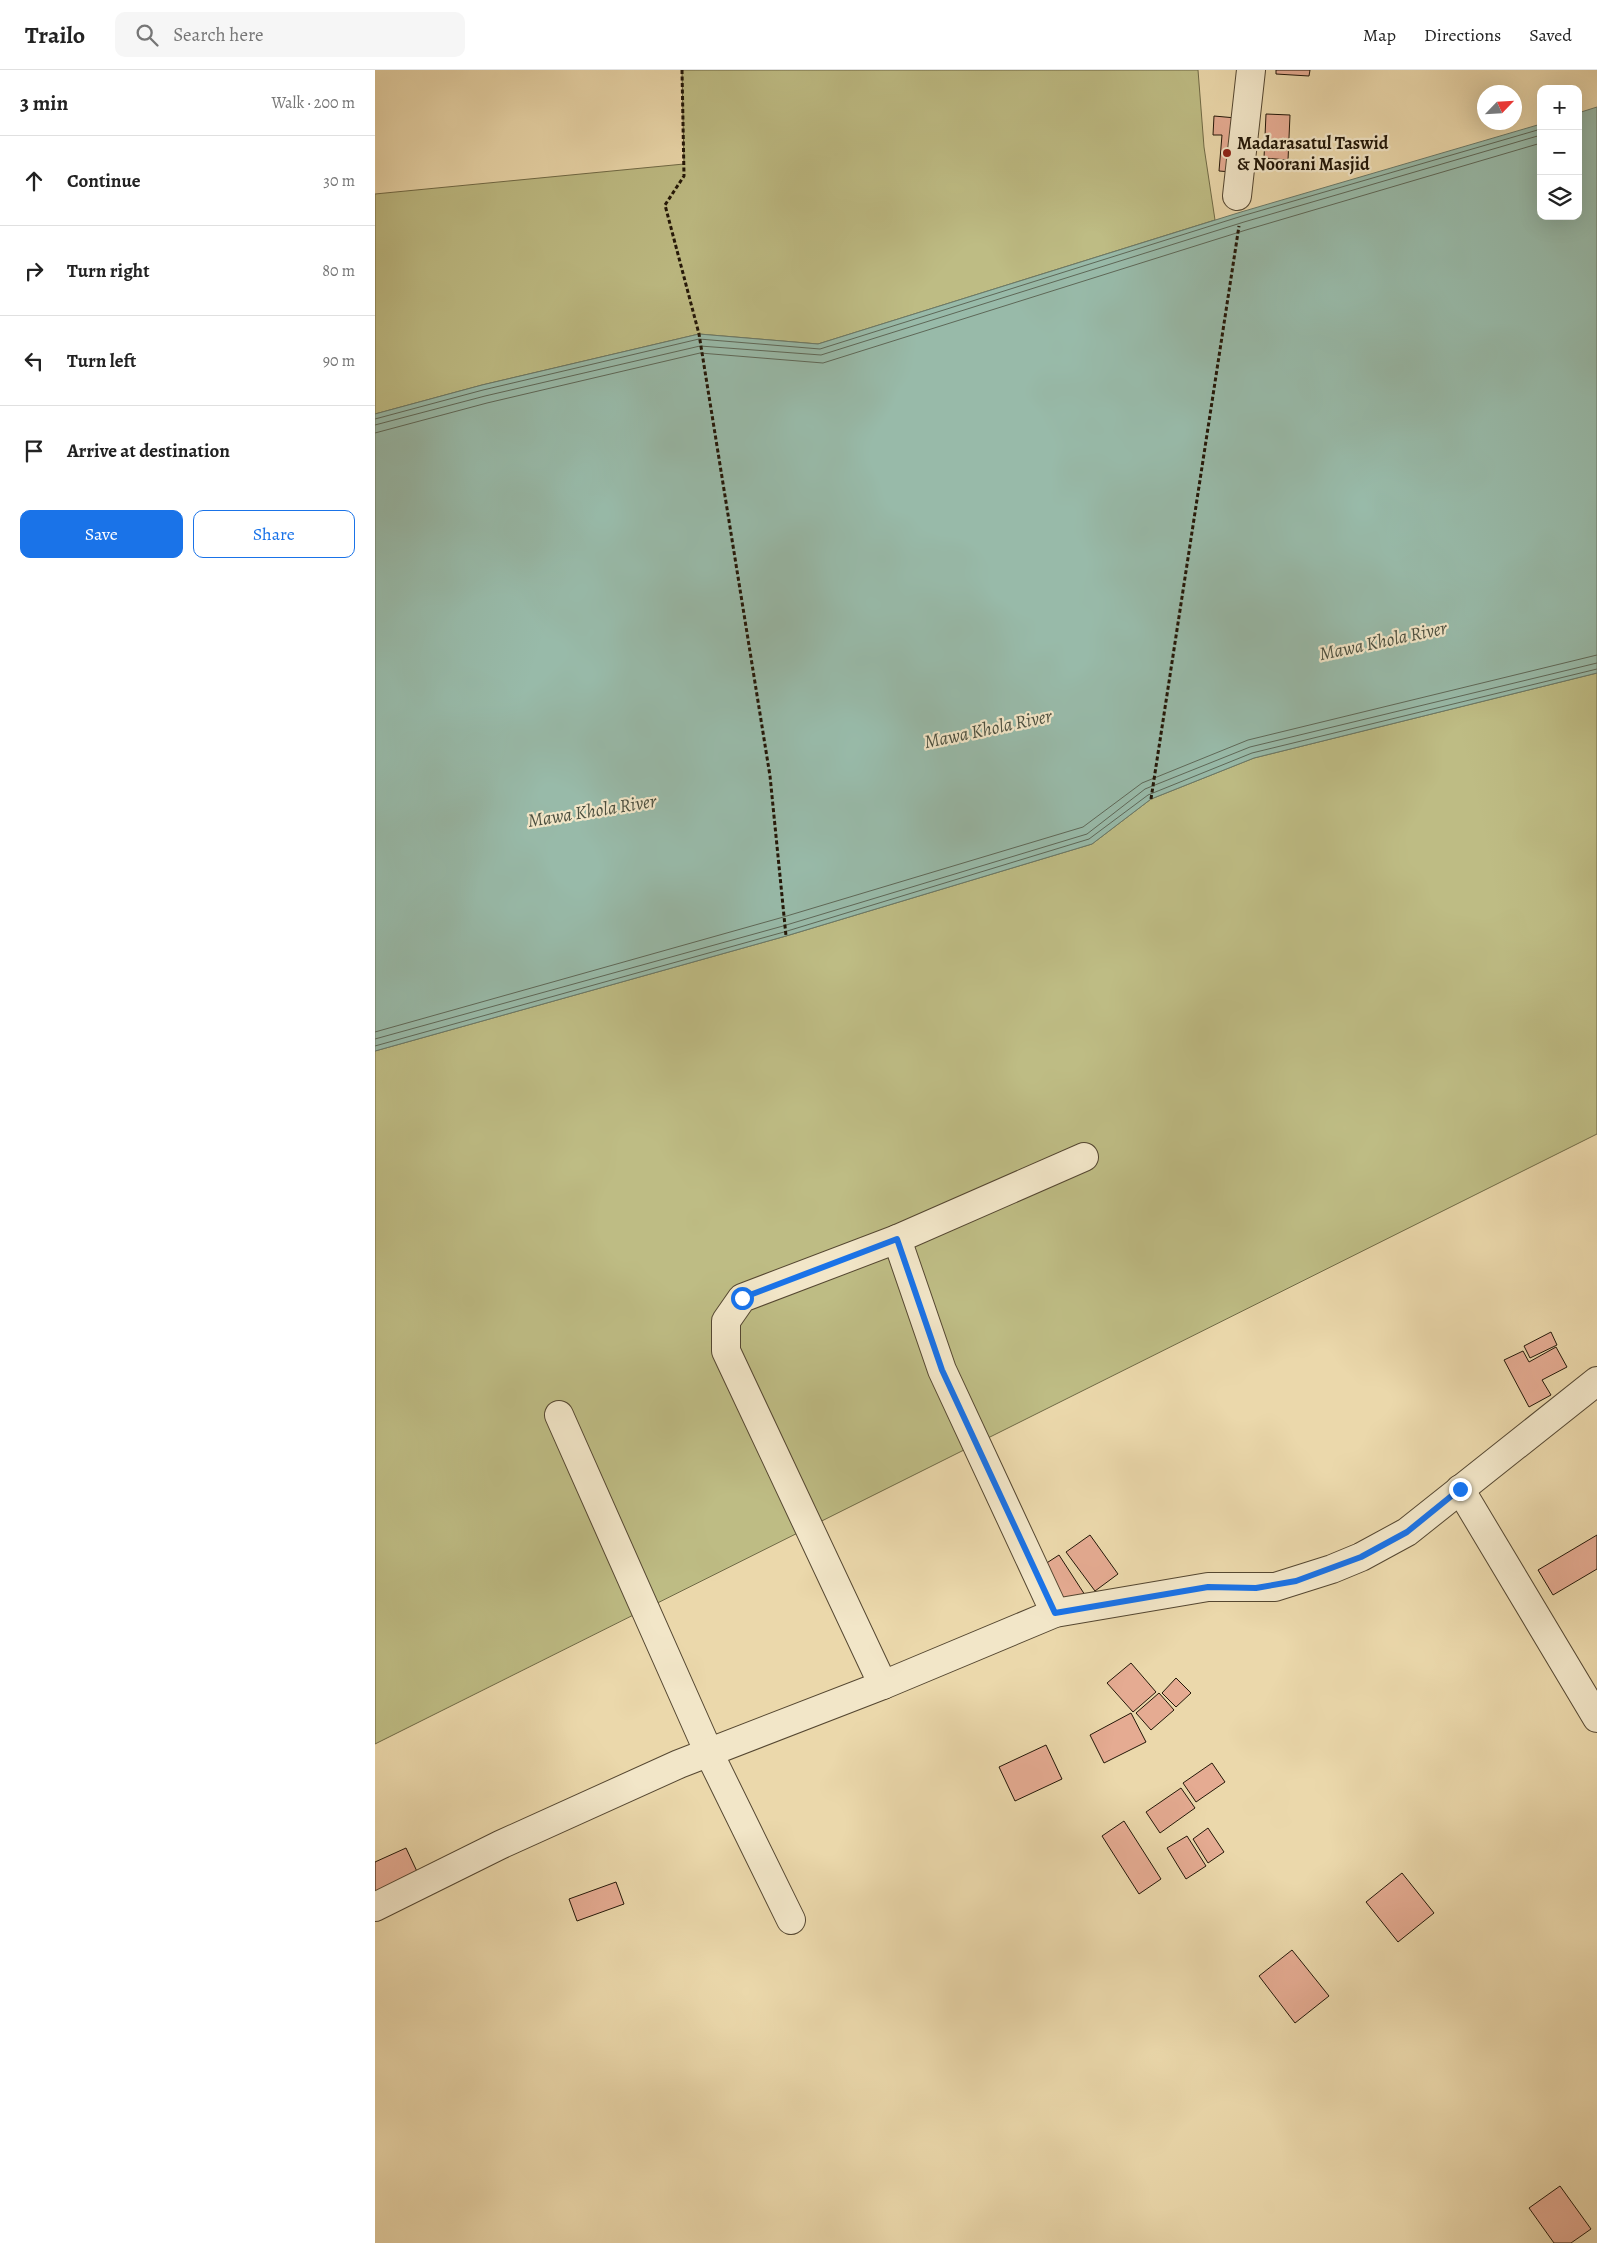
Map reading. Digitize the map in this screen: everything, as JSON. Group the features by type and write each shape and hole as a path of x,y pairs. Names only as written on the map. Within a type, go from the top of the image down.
{"street":[{"path":"1238,208 1251,70"},
{"path":"883,1685 726,1350 726,1321 742,1298 897,1239 1084,1157"},
{"path":"897,1239 942,1370 1055,1613"},
{"path":"375,1907 500,1845 709,1752 883,1685 1055,1613 1208,1587 1256,1588 1296,1581 1361,1557 1407,1532 1597,1381"},
{"path":"559,1415 709,1752 791,1920"},
{"path":"1460,1489 1597,1718"}],"path":[{"path":"682,70 684,176 665,204 699,334 770,776 786,936"},
{"path":"1151,799 1238,208"}],"shaded area":[{"path":"682,70 1198,70 1204,147 1215,220 818,344 699,334 482,385 375,414 375,194 684,164"},
{"path":"1597,673 1597,1134 375,1744 375,1051 786,936 1092,844 1151,799 1254,758"}],"water":[{"name":"Mawa Khola River","path":"1597,107 1597,673 1254,758 1151,799 1092,844 786,936 375,1051 375,414 482,385 699,334 818,344 1241,212 1537,125 1537,220 1582,220 1582,112"}],"building":[{"path":"1276,70 1310,70 1309,76 1276,74"},
{"path":"1266,114 1290,115 1288,160 1264,158"},
{"name":"Madarasatul Taswid & Noorani Masjid","path":"1214,116 1236,118 1232,172 1219,171 1222,135 1213,135"},
{"path":"1551,1332 1557,1345 1530,1358 1524,1346"},
{"path":"1556,1347 1567,1367 1542,1380 1551,1395 1529,1407 1504,1360 1523,1351 1529,1362"},
{"path":"1090,1535 1118,1574 1095,1591 1066,1552"},
{"path":"1597,1535 1597,1569 1553,1595 1538,1570"},
{"path":"1059,1555 1085,1595 1067,1606 1042,1566"},
{"path":"1131,1663 1156,1692 1133,1712 1107,1683"},
{"path":"1176,1678 1191,1693 1176,1707 1162,1693"},
{"path":"1159,1693 1174,1710 1151,1730 1136,1713"},
{"path":"1131,1713 1146,1742 1104,1763 1090,1735"},
{"path":"1046,1745 1062,1779 1015,1801 999,1767"},
{"path":"1212,1763 1225,1782 1196,1802 1183,1783"},
{"path":"1181,1788 1195,1808 1160,1833 1146,1812"},
{"path":"1124,1821 1161,1879 1139,1894 1102,1836"},
{"path":"1208,1828 1224,1852 1208,1863 1193,1839"},
{"path":"1187,1836 1206,1866 1186,1879 1167,1848"},
{"path":"406,1848 421,1880 375,1901 375,1862"},
{"path":"1402,1873 1434,1913 1398,1942 1366,1902"},
{"path":"616,1882 624,1904 577,1921 569,1899"},
{"path":"1292,1950 1329,1996 1295,2023 1259,1976"},
{"path":"1560,2186 1591,2229 1571,2243 1554,2243 1529,2208"}],"place":[{"name":"Madarasatul Taswid & Noorani Masjid","path":"1227,153"}],"route":[{"path":"742,1298 897,1239 942,1370 1055,1613 1208,1587 1275,1587 1296,1581 1361,1557 1407,1532 1460,1489"}]}
